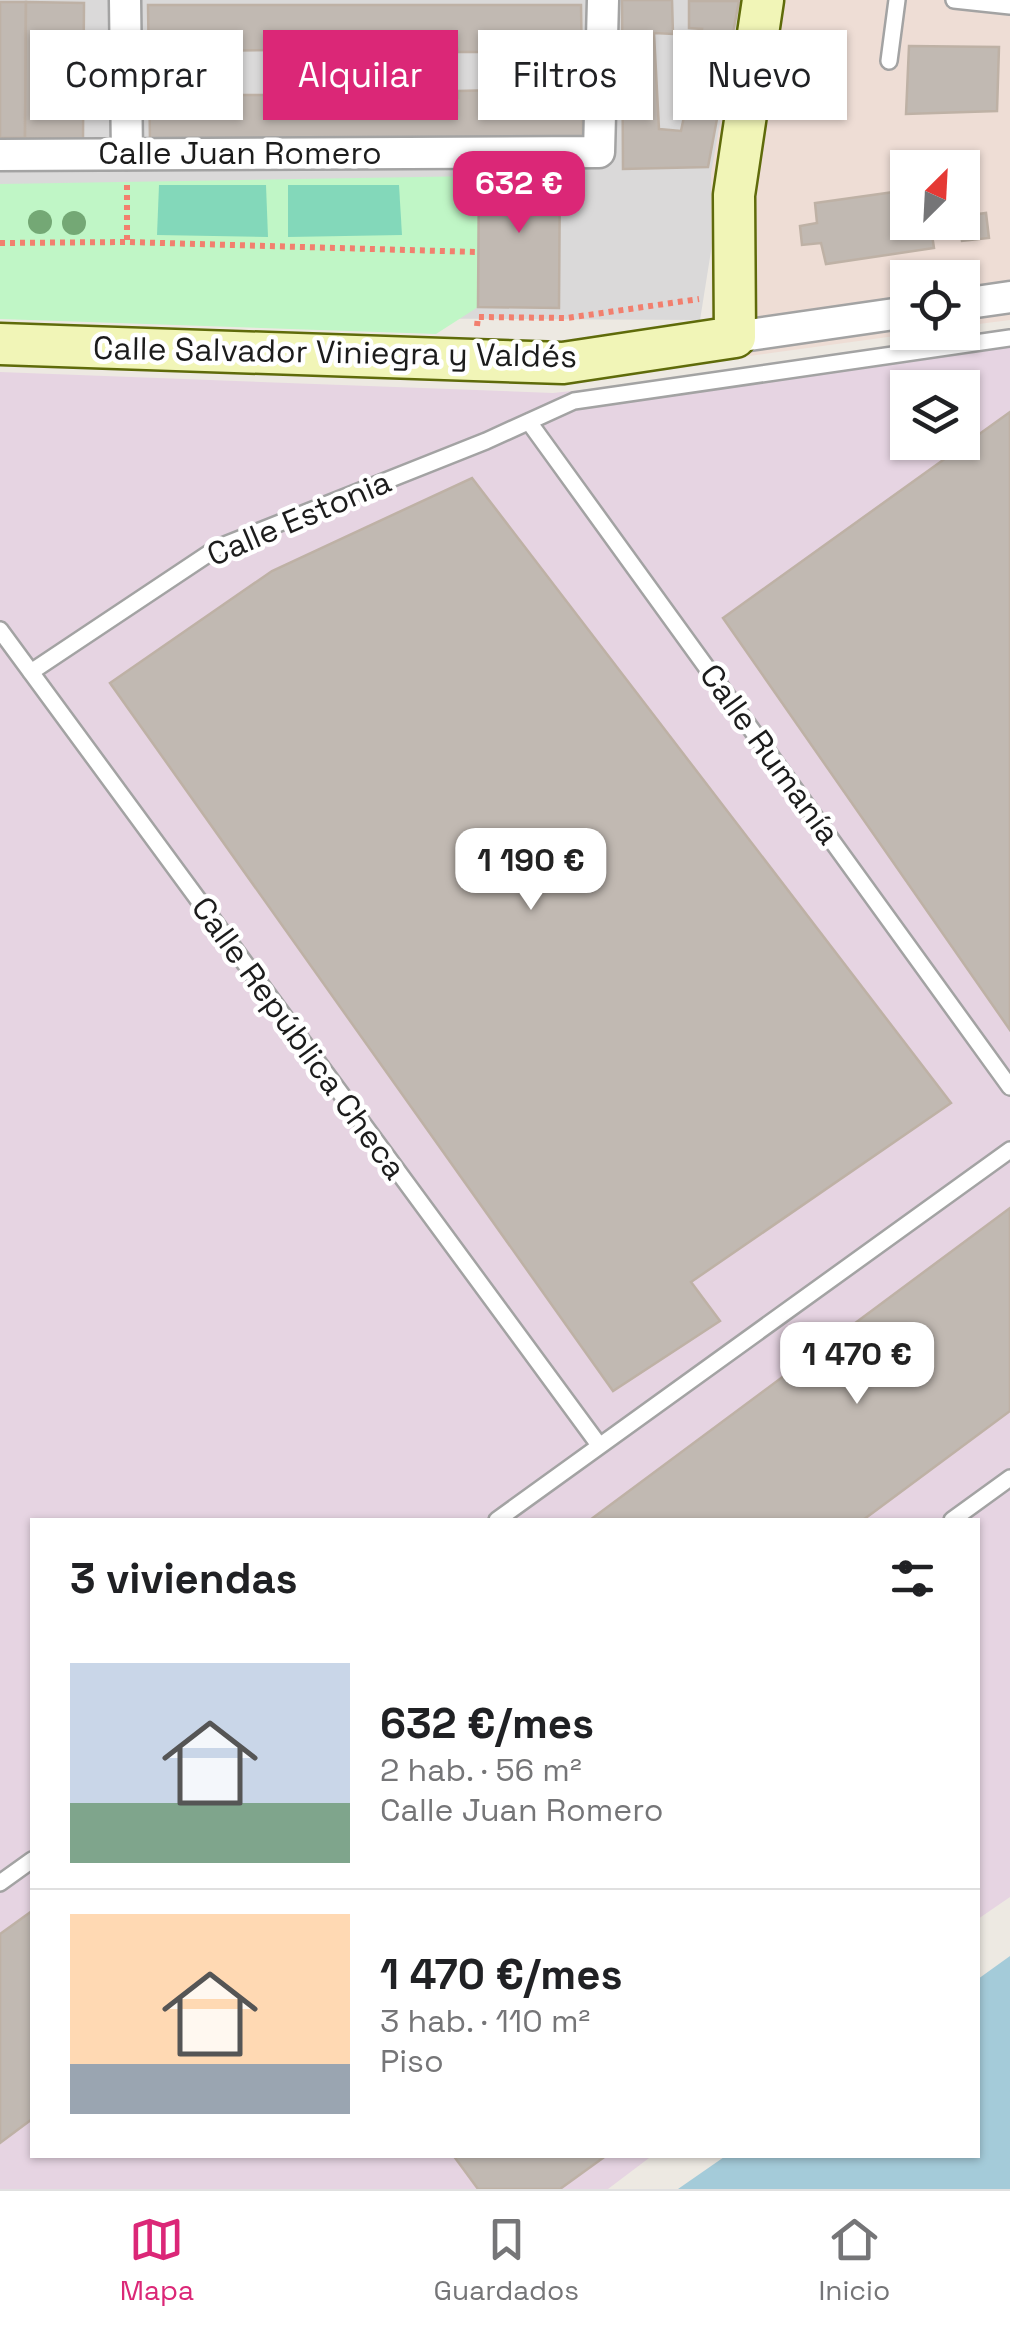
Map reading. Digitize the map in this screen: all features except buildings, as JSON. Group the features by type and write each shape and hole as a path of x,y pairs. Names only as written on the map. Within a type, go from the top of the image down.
{"street":[{"path":"125,0 127,154"},
{"name":"Calle Juan Romero","path":"0,154 599,152 602,0"},
{"path":"735,338 734,195 762,0"},
{"path":"980,302 1010,298"},
{"name":"Calle Salvador Viniegra y Valdés","path":"0,344 562,363 890,315"}],"lane":[{"path":"889,61 897,0"},
{"path":"954,0 1010,6"},
{"name":"Calle Estonia","path":"31,672 217,548 574,401 1010,338"},
{"name":"Calle Rumanía","path":"529,422 1010,1087"},
{"name":"Calle República Checa","path":"0,630 599,1445"},
{"path":"499,1518 1010,1150"},
{"path":"955,1518 1010,1478"},
{"path":"0,1884 30,1862"}],"path":[{"path":"127,154 127,242"},
{"path":"0,243 127,242 478,252"},
{"path":"478,317 567,318 706,298"}],"shaded area":[{"path":"0,0 751,0 746,30 673,30 673,120 732,120 700,320 0,316"},
{"path":"742,0 1010,0 1010,320 980,324 980,260 890,260 890,337 712,361 711,173 720,120 847,120 847,30 737,30"},
{"path":"1010,344 1010,1897 980,1918 980,1518 30,1518 30,2158 649,2158 608,2189 0,2189 0,372 553,393"}],"green space":[{"path":"479,176 478,307 436,334 0,319 0,184"},
{"path":"159,185 266,185 268,237 157,235"},
{"path":"288,185 399,185 402,235 288,237"}],"water":[{"path":"1010,1956 1010,2189 678,2189 723,2158 980,2158 980,1978"}]}
